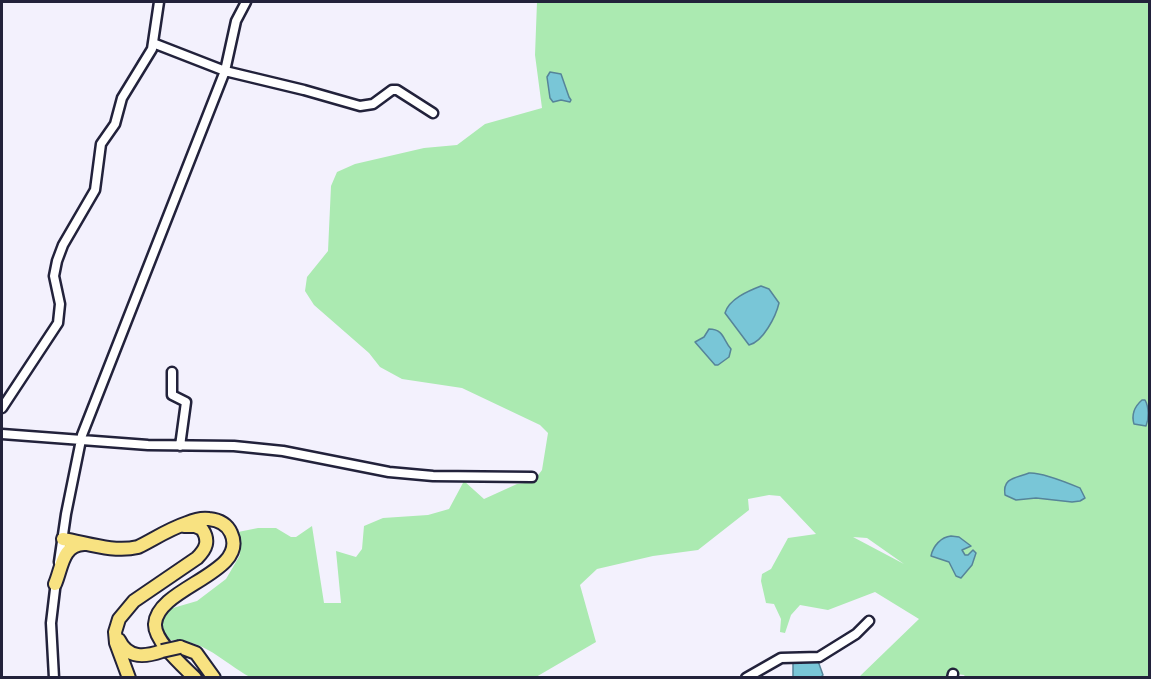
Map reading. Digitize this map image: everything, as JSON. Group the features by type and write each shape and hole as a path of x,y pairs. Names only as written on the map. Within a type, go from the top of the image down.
{"highway":[{"path":"63,537 88,544 130,549 198,519 217,520 230,530 234,544 231,555 164,605 157,615 155,624 157,634 179,654 195,678"},
{"path":"129,678 116,643 117,625 123,613 134,601 197,558 205,550 207,541 202,530 190,525 174,528"},
{"path":"55,584 68,550 78,544 88,544"},
{"path":"117,625 118,639 129,652 140,656 162,651 179,654 196,652 214,678"},
{"path":"179,654 182,678"}],"street":[{"path":"2,408 58,323 60,304 54,276 60,252 92,198 97,181 101,144 115,124 122,98 152,49 159,2"},
{"path":"54,678 51,632 55,584 81,441 225,71 236,21 246,2"},
{"path":"153,43 225,71 360,106 374,104 393,90 397,90 433,113"},
{"path":"172,372 172,395 186,402 180,446"},
{"path":"2,434 81,441 234,446 283,451 389,472 433,476 532,477"},
{"path":"746,678 781,658 819,657 856,634 869,621"}],"green space":[{"path":"537,2 1149,2 1149,677 966,678 964,675 956,674 950,678 859,677 919,619 875,592 828,610 800,605 791,615 785,633 780,632 781,619 774,604 766,603 761,581 762,574 771,569 788,538 816,534 780,496 769,495 748,499 749,510 698,550 653,556 597,569 580,585 596,642 536,677 250,677 202,647 180,640 167,640 161,625 166,610 197,601 226,579 240,555 238,532 258,528 276,528 291,537 296,537 312,526 324,603 341,603 336,551 356,557 362,549 364,526 383,518 428,515 449,509 464,481 484,499 517,484 533,482 542,470 548,433 540,425 462,388 402,379 380,367 369,353 314,305 305,291 307,277 328,251 331,186 337,172 355,164 424,148 457,145 485,124 542,108 535,55","holes":["853,537 867,538 904,564"]}],"water":[{"path":"550,72 561,74 570,102 561,100 553,102 550,98 547,77"},
{"path":"761,286 769,289 779,303 764,334 749,345 725,313 735,300"},
{"path":"709,329 718,331 731,349 729,357 718,365 715,365 695,342 704,337"},
{"path":"1142,400 1145,400 1148,409 1146,426 1134,424 1133,420 1134,411"},
{"path":"1029,473 1048,476 1080,488 1085,498 1072,502 1036,498 1016,500 1005,495 1008,481"},
{"path":"951,536 959,537 971,546 962,550 965,555 973,550 976,553 972,565 961,578 956,576 949,562 931,556 938,543"},
{"path":"793,661 818,661 823,675 821,677 793,677"}],"waterway":[{"path":"148,44 153,11"},
{"path":"133,73 146,50"},
{"path":"94,167 96,148"}]}
